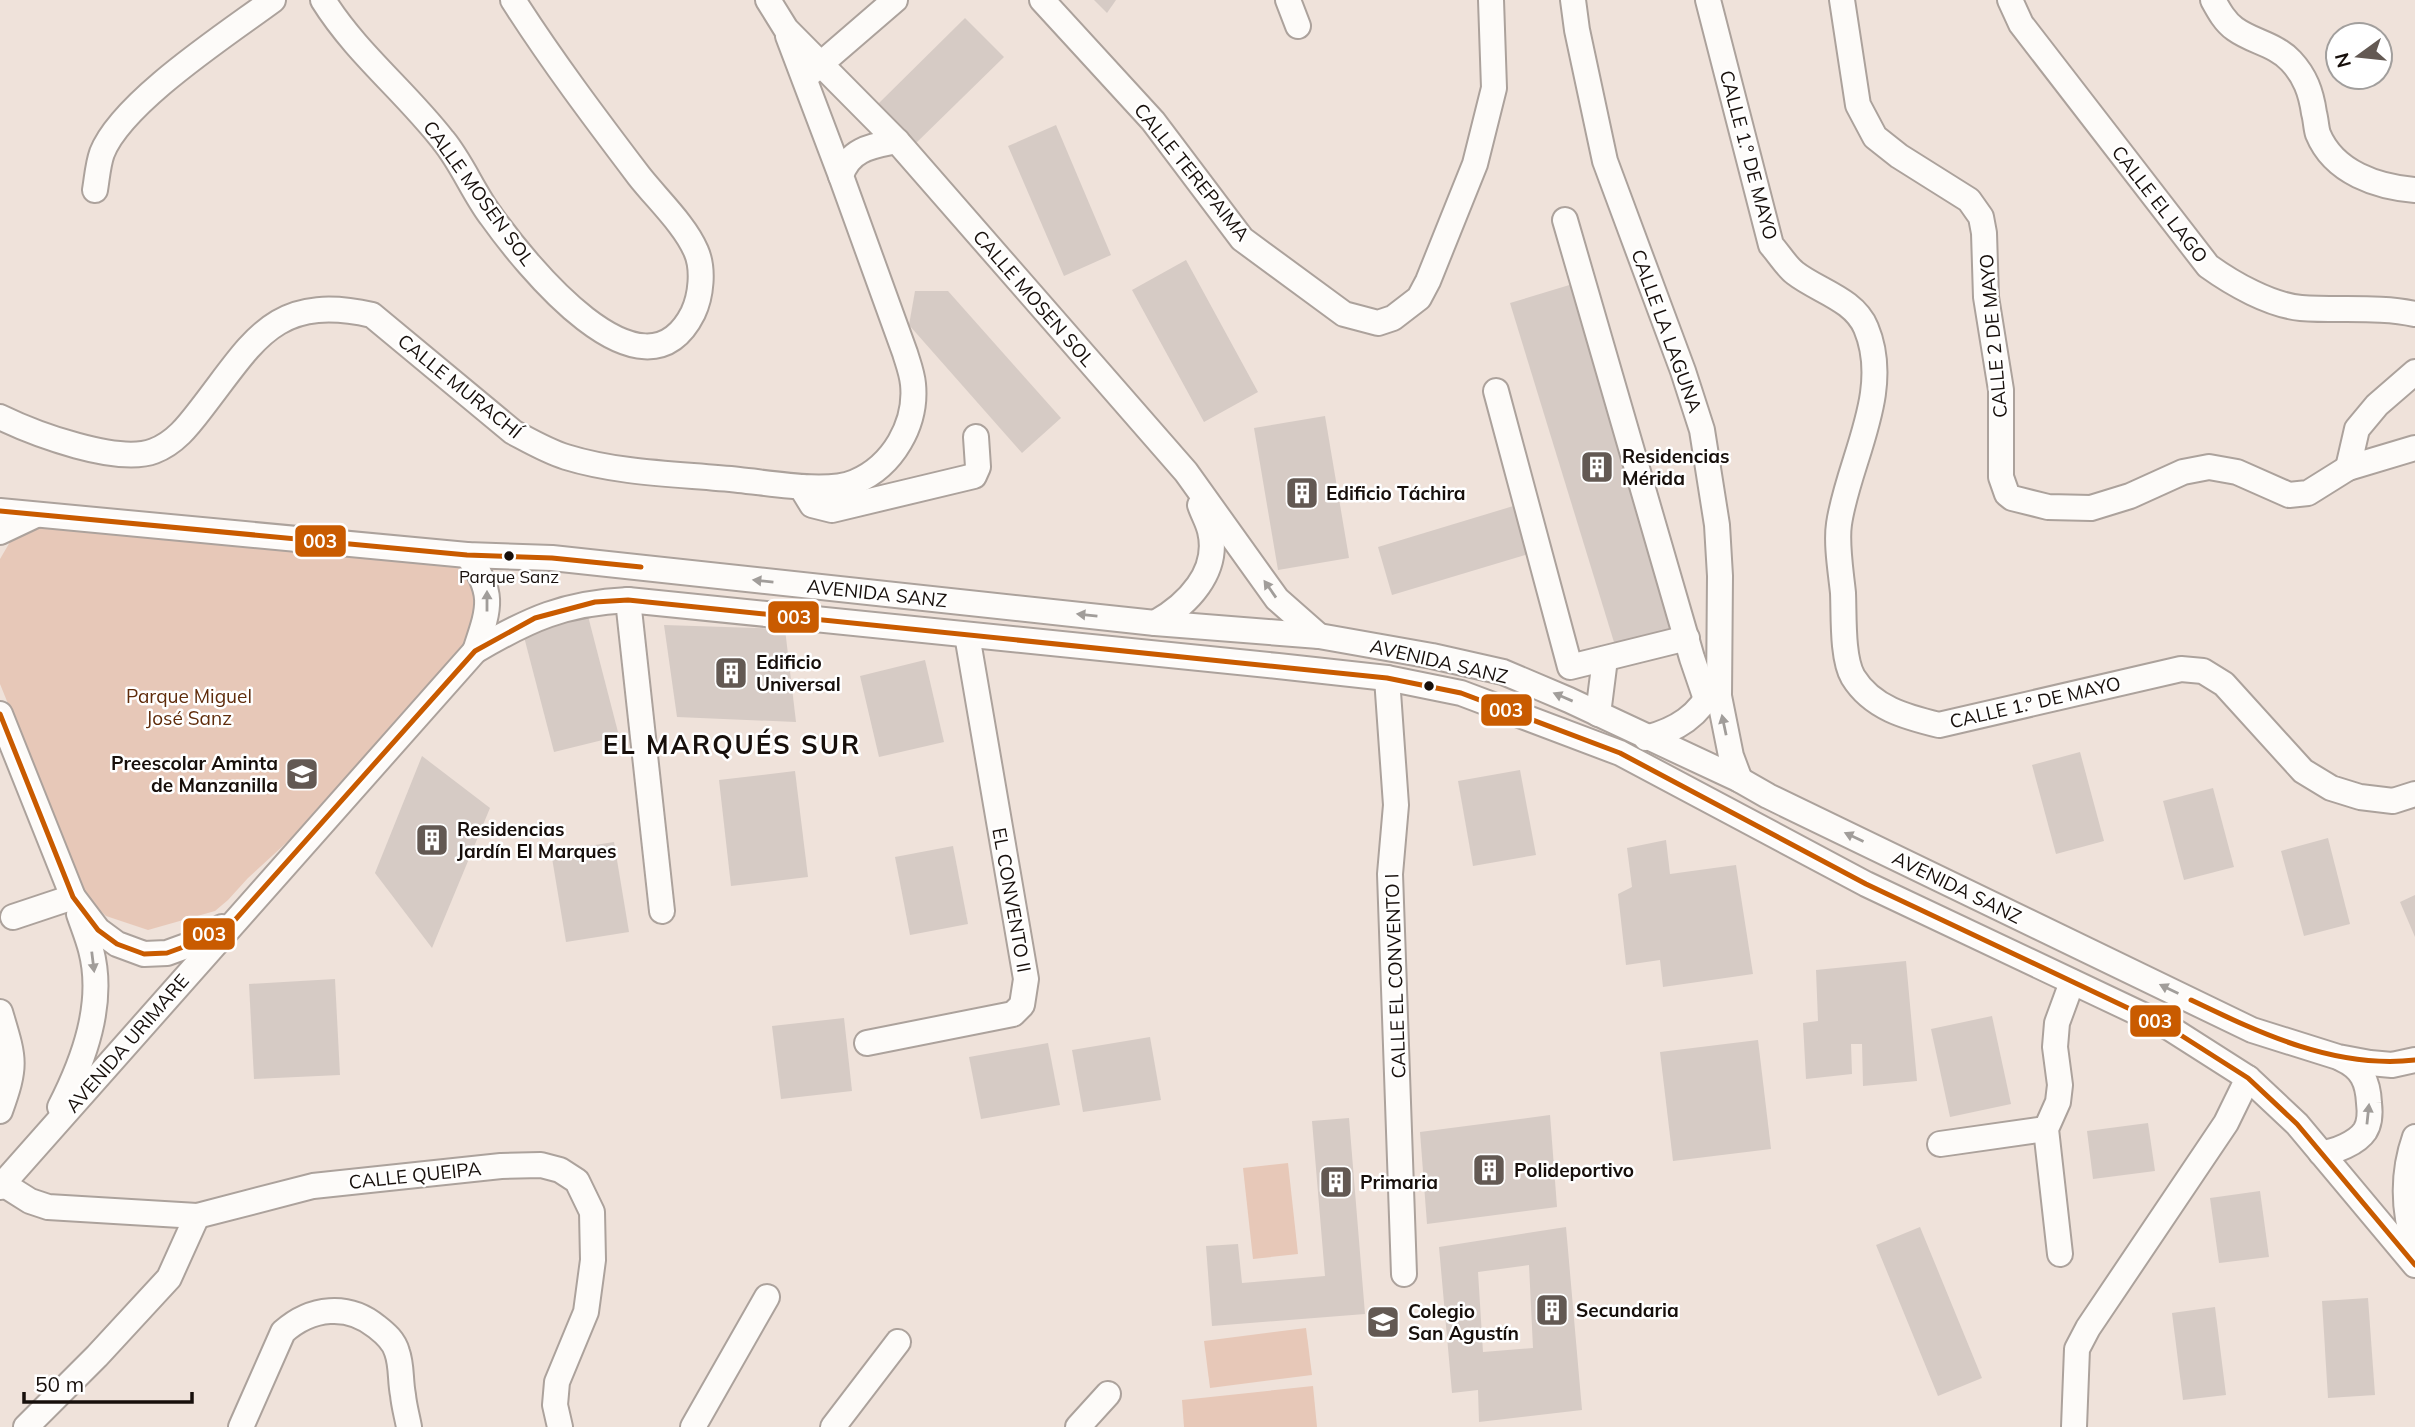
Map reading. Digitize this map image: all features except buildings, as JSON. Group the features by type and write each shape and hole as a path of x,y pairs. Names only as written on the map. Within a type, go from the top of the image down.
{"street":[{"path":"95,190 102,153 121,124 167,79 273,0"},
{"name":"CALLE MOSEN SOL","path":"323,0 364,55 451,149 489,214 506,236 578,314 621,342 644,347 665,342 684,329 694,310 700,289 701,271 697,252 685,232 554,64 513,0"},
{"name":"CALLE MOSEN SOL","path":"768,0 812,72 897,141 1186,472 1277,599 1319,636"},
{"path":"812,72 895,0"},
{"name":"CALLE TEREPAIMA","path":"1042,0 1153,121 1242,239 1344,314 1378,323 1393,318 1419,298 1475,164 1494,88 1491,0"},
{"path":"1288,0 1298,26"},
{"name":"CALLE LA LAGUNA","path":"1573,0 1605,161 1683,371 1702,430 1717,525 1720,576 1719,696 1724,725 1740,780"},
{"name":"CALLE 1.° DE MAYO","path":"1708,0 1771,245 1794,273 1842,301 1861,319 1867,329 1875,379 1866,428 1838,526 1846,652 1852,676 1876,703 1911,718 1939,724 2181,669 2203,671 2224,684 2303,771 2322,782 2360,797 2393,801 2415,793"},
{"name":"CALLE 2 DE MAYO","path":"1842,0 1858,106 1875,137 1899,156 1969,200 1981,217 1986,297 2001,390 2001,477 2007,494 2012,498 2048,507 2091,508 2130,496 2183,472 2209,467 2237,472 2289,495 2308,493 2348,468"},
{"name":"CALLE EL LAGO","path":"2010,0 2021,24 2208,266 2253,293 2297,308 2415,314"},
{"path":"2213,0 2221,15 2234,29 2280,50 2300,71 2312,99 2318,134 2332,155 2353,174 2387,188 2415,190"},
{"name":"CALLE MURACHÍ","path":"0,418 96,451 129,457 154,452 177,439 253,342 274,325 297,313 323,309 348,310 372,315 513,432 565,457 632,470 801,487 854,483 890,457 905,433 912,409 913,383 905,353 841,176 812,72"},
{"path":"841,176 845,161 858,152 897,141"},
{"path":"1565,220 1706,699"},
{"path":"2415,372 2376,405 2357,429 2348,468 2415,448"},
{"path":"1496,391 1569,664 1573,667 1687,638"},
{"path":"801,487 812,505 832,510 974,476 978,467 976,437"},
{"name":"CALLE MOSEN SOL","path":"1155,622 1173,613 1186,602 1196,590 1209,563 1211,532 1186,472"},
{"name":"AVENIDA SANZ","path":"0,511 467,555 552,558 1155,622 1319,636 1503,672 1740,780 2252,1030 2338,1057 2392,1065 2415,1060"},
{"path":"0,532 37,514"},
{"name":"AVENIDA SANZ","path":"467,555 481,574 488,605 475,651"},
{"path":"628,600 662,911"},
{"name":"AVENIDA SANZ","path":"0,714 73,897 98,930 117,944 144,954 166,953 188,945 235,920 475,651 545,615 595,601 628,600 1387,678 1461,694 1620,753 1866,884 2168,1027 2248,1078 2297,1125 2415,1265"},
{"name":"EL CONVENTO II","path":"867,1043 1013,1014 1022,1005 1026,979 967,635"},
{"path":"1598,714 1605,659"},
{"name":"CALLE LA LAGUNA","path":"1646,738 1679,726 1693,716 1706,699 1719,669"},
{"name":"CALLE EL CONVENTO I","path":"1387,678 1395,805 1390,874 1404,1274"},
{"path":"13,917 73,897"},
{"name":"AVENIDA URIMARE","path":"47,1135 71,1087 83,1055 94,1006 92,951 73,897"},
{"name":"AVENIDA URIMARE","path":"1,1183 47,1135 235,920"},
{"path":"2060,1254 2046,1129 2058,1102 2060,1085 2055,1047 2057,1023 2073,982"},
{"path":"0,1012 13,1062 12,1078 0,1111"},
{"path":"2321,1153 2342,1147 2364,1132 2370,1112 2368,1084 2360,1072 2338,1057"},
{"path":"2074,1427 2077,1349 2088,1328 2227,1123 2248,1078"},
{"path":"1940,1144 2046,1129"},
{"path":"2415,1137 2409,1155 2405,1186 2407,1215 2415,1247"},
{"name":"CALLE QUEIPA","path":"1,1183 30,1201 48,1207 197,1216 313,1186 501,1166 541,1165 560,1170 577,1181 592,1212 593,1260 586,1311 557,1382 555,1405 560,1427"},
{"path":"26,1427 169,1278 197,1216"},
{"path":"693,1427 766,1297"},
{"path":"241,1427 283,1332 295,1321 308,1315 341,1311 363,1316 387,1335 396,1349 402,1368 402,1393 409,1427"},
{"path":"833,1427 898,1342"},
{"path":"1078,1427 1108,1394"}],"green space":[{"name":"Parque Miguel José Sanz","path":"34,525 204,543 426,562 462,562 478,573 475,635 334,799 248,878 228,900 215,911 148,930 106,916 87,898 0,684 0,559 10,542"},
{"path":"1288,1163 1298,1254 1253,1259 1243,1168"},
{"path":"1306,1328 1312,1375 1210,1388 1204,1341"},
{"path":"1313,1386 1317,1427 1184,1427 1182,1400"}],"transit line":[{"name":"003","path":"0,511 467,555 552,558 641,567"},
{"name":"003","path":"0,714 73,897 98,930 117,944 144,954 167,953 189,945 235,920 475,651 535,618 595,602 628,600 1387,678 1461,693 1620,753 1866,884 2168,1027 2248,1078 2297,1124 2415,1265"},
{"name":"003","path":"2191,1000 2272,1036 2328,1054 2356,1059 2415,1060"}],"place":[{"name":"Residencias Mérida","path":"1597,467"},
{"name":"Edificio Táchira","path":"1302,493"},
{"name":"Parque Sanz","path":"509,556"},
{"name":"Edificio Universal","path":"731,673"},
{"name":"Preescolar Aminta de Manzanilla","path":"302,774"},
{"name":"Residencias Jardín El Marques","path":"432,840"},
{"name":"Polideportivo","path":"1489,1170"},
{"name":"Primaria","path":"1336,1182"},
{"name":"Secundaria","path":"1552,1310"},
{"name":"Colegio San Agustín","path":"1383,1322"}],"district":[{"name":"EL MARQUÉS SUR","path":"732,745"}]}
